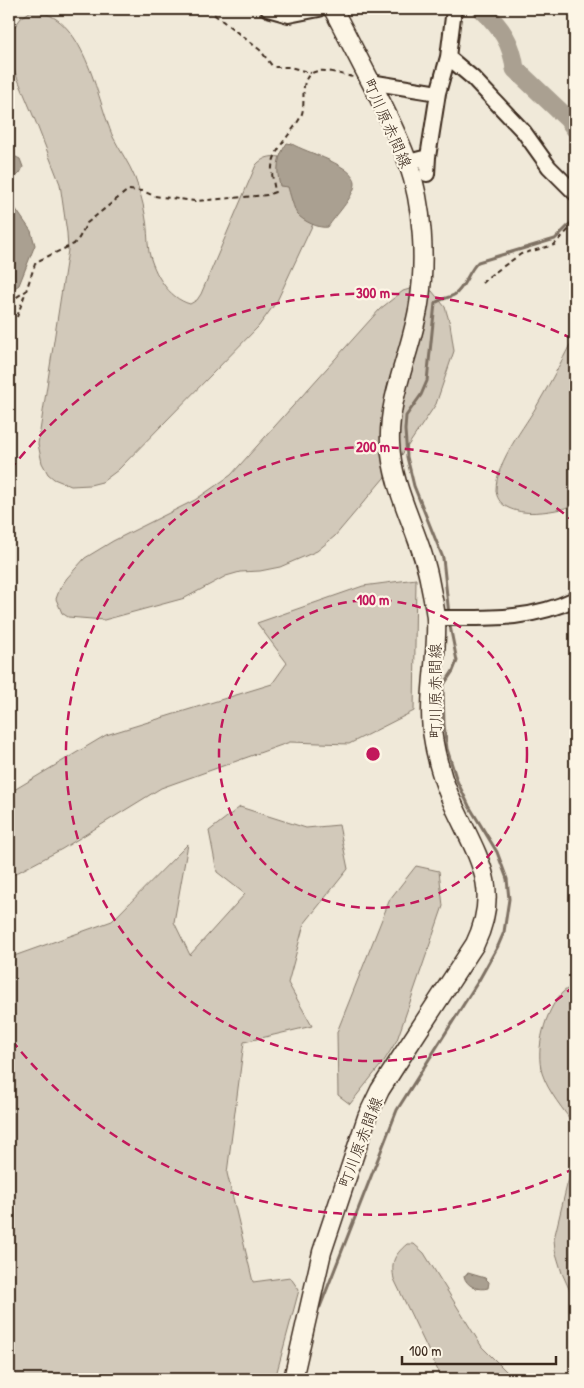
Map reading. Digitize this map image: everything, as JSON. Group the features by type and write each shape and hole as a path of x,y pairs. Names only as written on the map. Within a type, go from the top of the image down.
{"main road":[{"name":"町川原赤間線","path":"292,1379 322,1252 367,1117 380,1090 476,944 482,931 487,903 486,880 482,864 444,782 432,730 436,618 422,552 396,479 390,445 392,410 417,317 422,276 422,255 415,185 396,133 333,9"}],"street":[{"path":"268,9 289,15 318,9"},
{"path":"427,174 438,93 448,57 450,9"},
{"path":"448,57 474,78 524,132 549,167 575,193"},
{"path":"370,82 438,93"},
{"path":"408,162 428,157"},
{"path":"436,618 536,614 575,599"}],"path":[{"path":"207,9 260,50 273,67 290,67 311,73 327,72 370,82"},
{"path":"17,317 35,264 74,244 87,223 128,190 143,191 154,196 195,201 267,195 275,192 272,162 283,140 302,115 304,89 311,73"},
{"path":"482,283 488,276 521,254 554,245 575,224"},
{"path":"9,302 26,292"}],"shaded area":[{"path":"31,11 49,15 64,26 76,41 86,60 113,137 130,167 138,187 146,219 148,247 154,268 163,284 182,301 190,304 197,300 201,294 256,165 262,160 273,157 284,158 318,213 277,301 258,327 118,470 102,482 90,485 71,486 54,479 48,474 42,463 38,444 68,250 60,184 9,58 9,35 21,18"},
{"path":"287,143 329,160 348,171 353,177 355,184 351,195 328,227 316,226 300,217 295,210 288,187 280,186 278,164 281,153"},
{"path":"9,152 20,159 23,167 9,184"},
{"path":"9,196 31,231 35,245 19,285 9,292"},
{"path":"413,288 432,291 445,307 454,351 436,404 395,465 335,536 317,551 280,567 240,572 226,576 185,598 104,620 68,617 62,613 56,599 60,588 85,558 113,541 195,500 231,475 380,309 403,291"},
{"path":"575,335 575,505 542,512 513,510 505,506 499,499 496,490 497,479 512,444 533,412"},
{"path":"416,579 414,711 349,744 290,742 161,788 62,849 9,877 9,793 106,735 272,684 287,663 257,623 363,586"},
{"path":"240,807 306,828 339,825 348,869 304,924 288,983 312,1026 244,1042 227,1173 253,1282 290,1277 299,1290 275,1379 9,1379 9,955 14,956 112,921 188,844 174,922 190,955 245,894 217,872 209,831"},
{"path":"416,866 439,871 443,906 397,1040 384,1061 350,1104 338,1095 337,1032 390,899"},
{"path":"575,984 575,1126 552,1094 545,1080 540,1063 540,1053 543,1031 551,1010 562,993"},
{"path":"575,1163 575,1302 562,1273 555,1250 554,1239 567,1185"},
{"path":"407,1244 414,1244 424,1253 482,1347 514,1379 442,1379 394,1279 394,1260"},
{"path":"468,1273 485,1278 489,1282 488,1288 480,1289 467,1283 464,1276"}],"waterway":[{"path":"482,9 495,23 508,43 514,59 515,69 567,118 575,129"},
{"path":"449,615 443,558 414,486 407,457 405,430 406,416 421,395 427,381 435,303 458,292 478,262 555,239 575,219"},
{"path":"320,1307 397,1110 479,980 504,932 509,899 507,879 497,852 469,806 457,781 447,749 443,686 457,661 449,621"}]}
